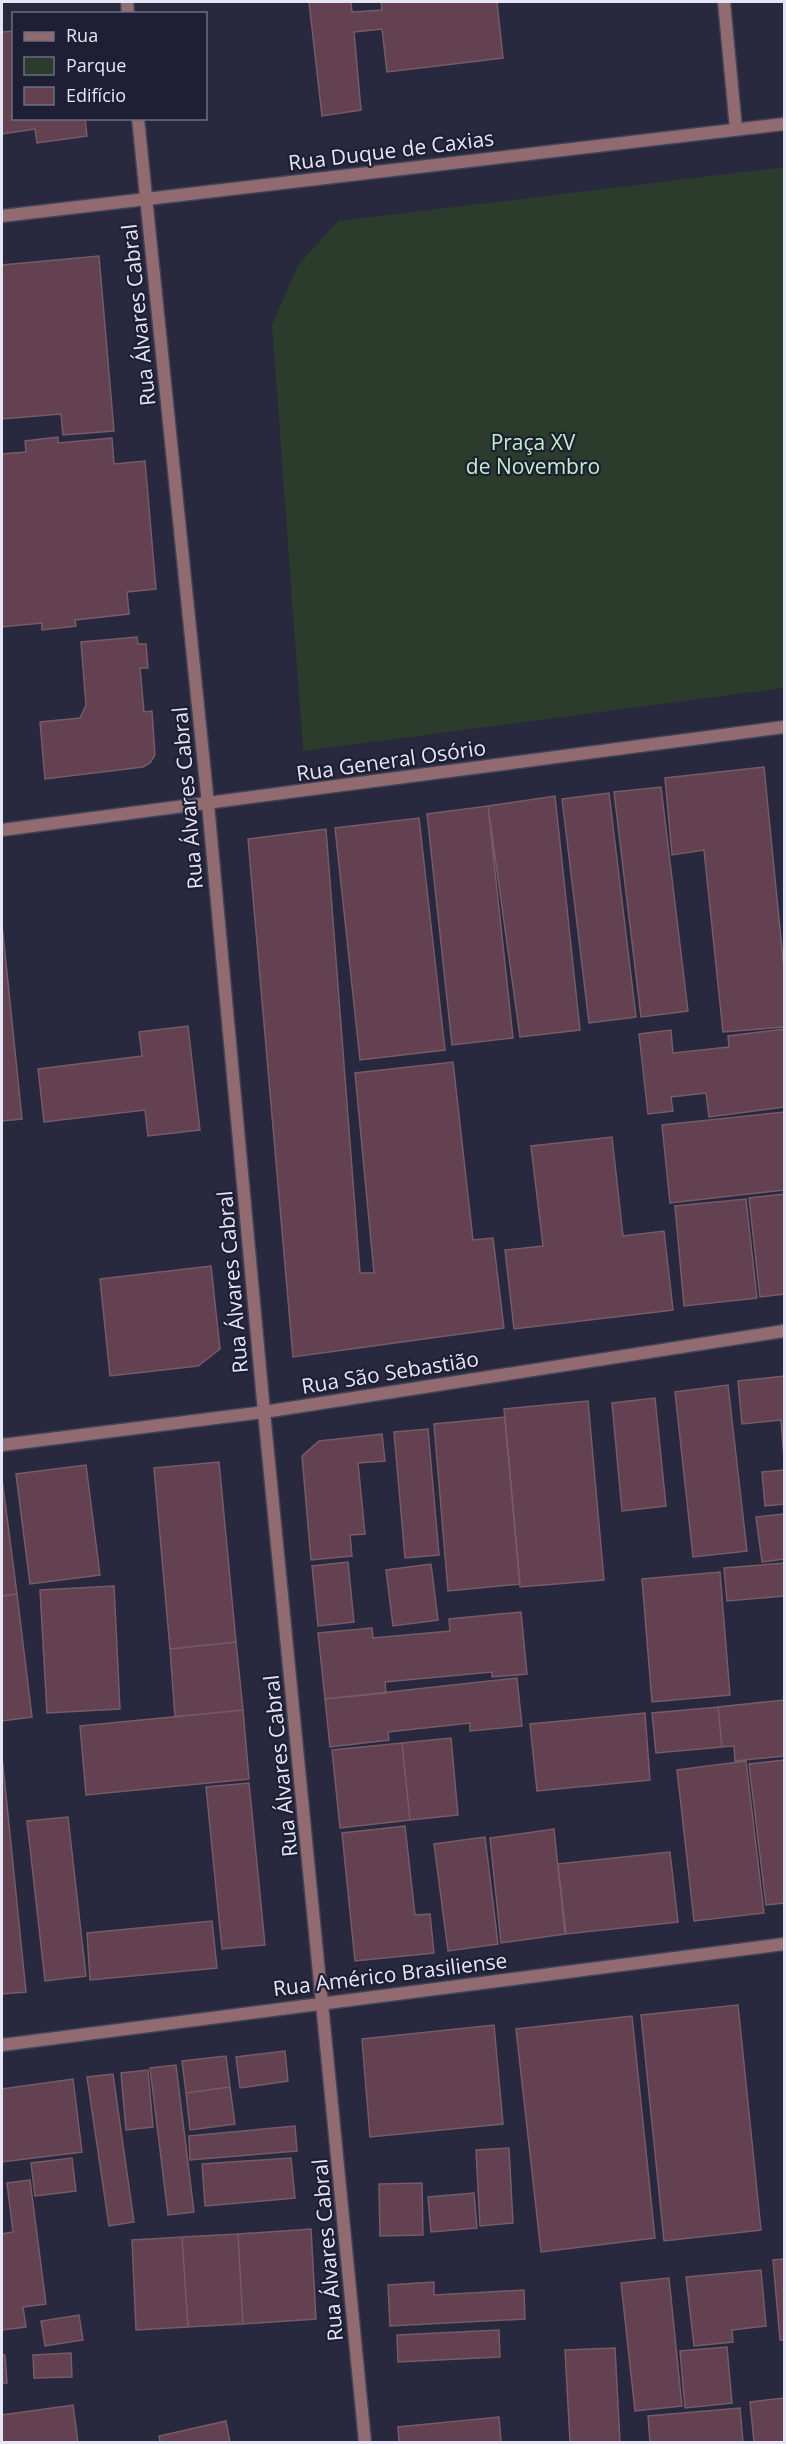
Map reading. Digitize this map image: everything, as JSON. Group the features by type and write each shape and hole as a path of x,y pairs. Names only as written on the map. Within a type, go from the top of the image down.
{"street":[{"path":"724,2 736,129"},
{"name":"Rua Álvares Cabral","path":"138,120 208,804 264,1412 365,2442"},
{"name":"Rua Duque de Caxias","path":"2,216 146,197 784,124"},
{"name":"Rua General Osório","path":"2,830 784,727"},
{"name":"Rua São Sebastião","path":"2,1445 264,1412 784,1331"},
{"name":"Rua Américo Brasiliense","path":"2,2045 784,1944"}],"green space":[{"name":"Praça XV de Novembro","path":"784,167 784,688 303,751 272,325 298,265 338,221"}],"building":[{"path":"309,2 351,2 352,12 382,10 381,2 497,2 503,58 387,72 382,29 354,32 361,110 322,116"},
{"path":"12,31 12,120 85,120 87,136 37,143 35,129 2,134 2,32"},
{"path":"99,256 114,431 63,435 61,414 2,419 2,265"},
{"path":"58,437 58,443 112,438 114,464 145,461 156,589 127,592 129,614 75,620 76,626 42,630 42,623 2,627 2,454 26,452 25,441"},
{"path":"137,637 138,644 146,644 148,668 140,668 144,712 152,711 155,755 150,763 143,767 45,779 40,722 80,718 86,705 81,642"},
{"path":"764,767 784,969 784,1027 723,1032 704,850 672,855 665,778"},
{"path":"661,787 688,1011 641,1017 614,792"},
{"path":"609,793 636,1017 589,1023 562,799"},
{"path":"555,796 580,1030 520,1037 488,806"},
{"path":"488,806 513,1038 452,1045 427,814"},
{"path":"419,818 445,1050 360,1060 335,828"},
{"path":"326,829 360,1273 374,1273 355,1073 453,1062 473,1240 493,1238 504,1328 293,1357 248,839"},
{"path":"2,924 22,1119 2,1121"},
{"path":"188,1026 200,1130 148,1136 145,1110 44,1122 38,1069 142,1056 139,1032"},
{"path":"784,1029 784,1107 709,1117 706,1093 671,1097 673,1111 648,1114 639,1034 671,1030 673,1053 729,1047 728,1036"},
{"path":"784,1112 784,1190 670,1203 662,1125"},
{"path":"612,1137 623,1236 664,1231 673,1310 514,1329 505,1250 543,1246 531,1146"},
{"path":"784,1194 784,1294 760,1297 749,1198"},
{"path":"746,1199 757,1298 684,1306 675,1206"},
{"path":"211,1266 220,1349 198,1366 110,1376 100,1279"},
{"path":"784,1376 784,1460 781,1420 742,1424 738,1381"},
{"path":"728,1385 747,1551 693,1557 675,1392"},
{"path":"655,1398 666,1506 622,1511 612,1403"},
{"path":"588,1401 604,1580 520,1587 504,1409"},
{"path":"505,1417 520,1584 448,1591 434,1424"},
{"path":"428,1429 439,1555 405,1558 394,1432"},
{"path":"382,1434 385,1461 358,1463 365,1534 350,1535 352,1556 311,1560 302,1456 319,1441"},
{"path":"219,1462 236,1642 170,1649 154,1468"},
{"path":"86,1465 100,1575 30,1584 16,1474"},
{"path":"784,1470 784,1504 765,1506 762,1472"},
{"path":"2,1479 17,1594 2,1596"},
{"path":"784,1514 784,1559 762,1562 756,1517"},
{"path":"348,1562 354,1622 318,1626 312,1566"},
{"path":"784,1563 784,1596 727,1601 724,1568"},
{"path":"431,1564 438,1620 393,1626 386,1570"},
{"path":"720,1572 730,1695 652,1702 642,1579"},
{"path":"114,1586 120,1709 47,1713 40,1590"},
{"path":"17,1594 32,1717 2,1721 2,1596"},
{"path":"521,1612 527,1674 492,1677 492,1672 385,1682 386,1693 325,1699 318,1633 372,1628 373,1638 450,1631 449,1619"},
{"path":"236,1642 243,1710 175,1717 170,1649"},
{"path":"517,1678 522,1726 470,1731 470,1723 388,1732 389,1740 330,1747 325,1699"},
{"path":"784,1700 784,1756 735,1761 734,1746 722,1747 718,1707"},
{"path":"718,1707 722,1747 656,1753 652,1713"},
{"path":"243,1710 249,1779 86,1795 80,1726"},
{"path":"645,1713 650,1780 537,1791 530,1724"},
{"path":"451,1738 458,1815 410,1820 402,1743"},
{"path":"402,1743 410,1820 340,1828 332,1750"},
{"path":"2,1756 26,1992 2,1994"},
{"path":"784,1760 784,1903 766,1905 749,1764"},
{"path":"746,1761 764,1913 694,1921 677,1770"},
{"path":"249,1783 265,1945 222,1949 206,1787"},
{"path":"68,1817 86,1976 45,1981 27,1821"},
{"path":"405,1826 415,1915 430,1914 434,1953 355,1961 342,1833"},
{"path":"554,1829 565,1934 501,1943 490,1838"},
{"path":"485,1837 498,1944 448,1951 434,1844"},
{"path":"670,1852 678,1922 566,1934 558,1864"},
{"path":"212,1921 217,1968 90,1980 87,1933"},
{"path":"738,2005 761,2230 664,2241 641,2015"},
{"path":"632,2016 655,2238 541,2252 516,2029"},
{"path":"494,2025 503,2124 370,2137 362,2039"},
{"path":"285,2051 288,2081 240,2088 236,2057"},
{"path":"226,2056 230,2087 186,2093 182,2061"},
{"path":"176,2065 194,2212 168,2215 150,2068"},
{"path":"148,2070 153,2127 126,2130 121,2073"},
{"path":"113,2074 134,2222 109,2226 87,2077"},
{"path":"73,2079 82,2152 2,2162 2,2089"},
{"path":"230,2087 235,2124 190,2130 186,2093"},
{"path":"295,2126 297,2151 190,2160 189,2136"},
{"path":"509,2148 513,2223 480,2226 476,2150"},
{"path":"72,2158 76,2191 35,2196 31,2163"},
{"path":"291,2158 295,2198 205,2206 202,2164"},
{"path":"30,2180 46,2304 23,2307 26,2327 2,2330 2,2234 13,2232 7,2183"},
{"path":"422,2183 423,2235 380,2236 379,2184"},
{"path":"474,2193 477,2228 431,2232 428,2197"},
{"path":"311,2229 316,2319 243,2324 238,2234"},
{"path":"238,2234 243,2324 188,2327 182,2237"},
{"path":"182,2237 188,2327 136,2330 132,2240"},
{"path":"784,2259 784,2340 780,2340 773,2260"},
{"path":"761,2270 766,2326 732,2330 733,2342 694,2346 686,2277"},
{"path":"669,2278 682,2406 635,2411 621,2283"},
{"path":"434,2282 434,2295 524,2290 525,2319 390,2326 388,2285"},
{"path":"79,2315 83,2340 45,2346 41,2321"},
{"path":"499,2330 500,2357 398,2362 397,2335"},
{"path":"727,2347 732,2403 685,2408 680,2351"},
{"path":"615,2348 620,2442 570,2442 565,2350"},
{"path":"71,2353 72,2377 34,2378 33,2355"},
{"path":"2,2355 5,2355 7,2383 2,2383"},
{"path":"784,2398 784,2442 754,2442 750,2402"},
{"path":"73,2405 78,2442 2,2442 2,2415"},
{"path":"740,2408 743,2442 650,2442 648,2416"},
{"path":"499,2417 501,2442 399,2442 398,2427"},
{"path":"226,2421 230,2442 160,2442 159,2436"}]}
